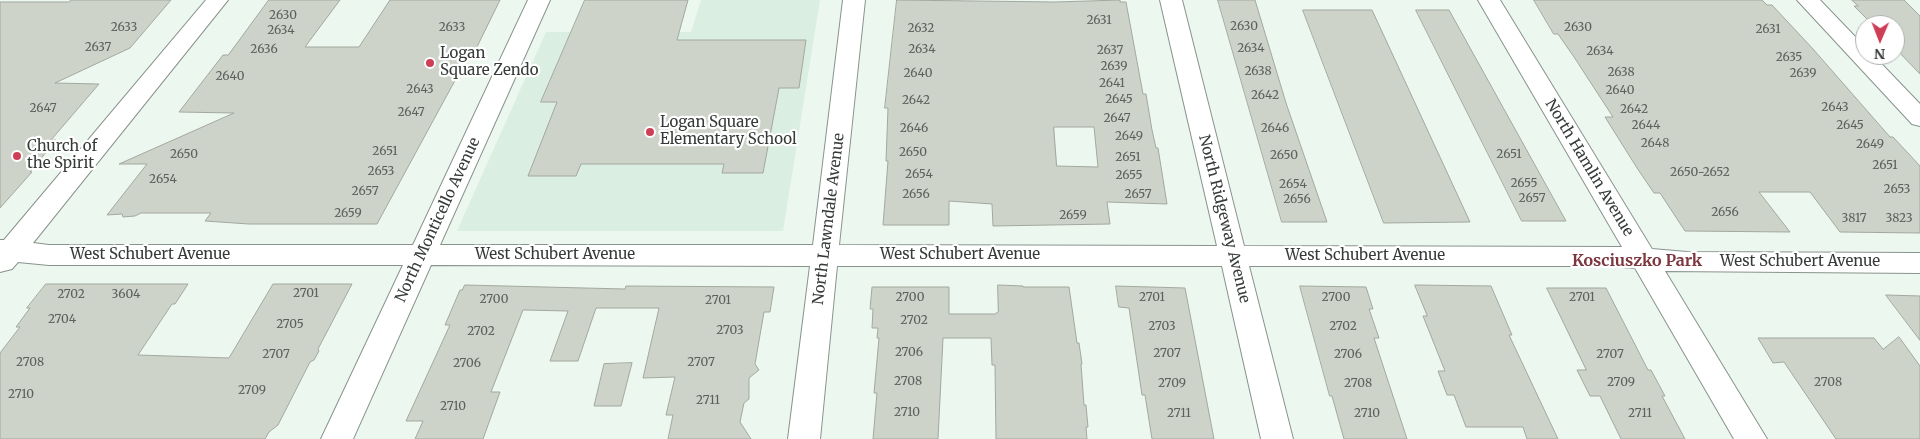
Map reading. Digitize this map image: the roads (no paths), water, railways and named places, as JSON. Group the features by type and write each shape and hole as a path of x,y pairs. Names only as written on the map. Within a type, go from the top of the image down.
{"street":[{"path":"4,255 217,0"},
{"name":"North Monticello Avenue","path":"336,439 539,0"},
{"name":"North Lawndale Avenue","path":"804,439 854,0"},
{"name":"North Ridgeway Avenue","path":"1171,0 1277,439"},
{"name":"North Hamlin Avenue","path":"1490,0 1750,439"},
{"path":"1808,0 1920,118"},
{"name":"West Schubert Avenue","path":"4,255 1608,256 1687,262 1920,262"}],"place":[{"name":"Logan Square Zendo","path":"430,63"},
{"name":"Logan Square Elementary School","path":"650,132"},
{"name":"Church of the Spirit","path":"17,156"}],"district":[{"name":"Kosciuszko Park","path":"1637,261"}]}
